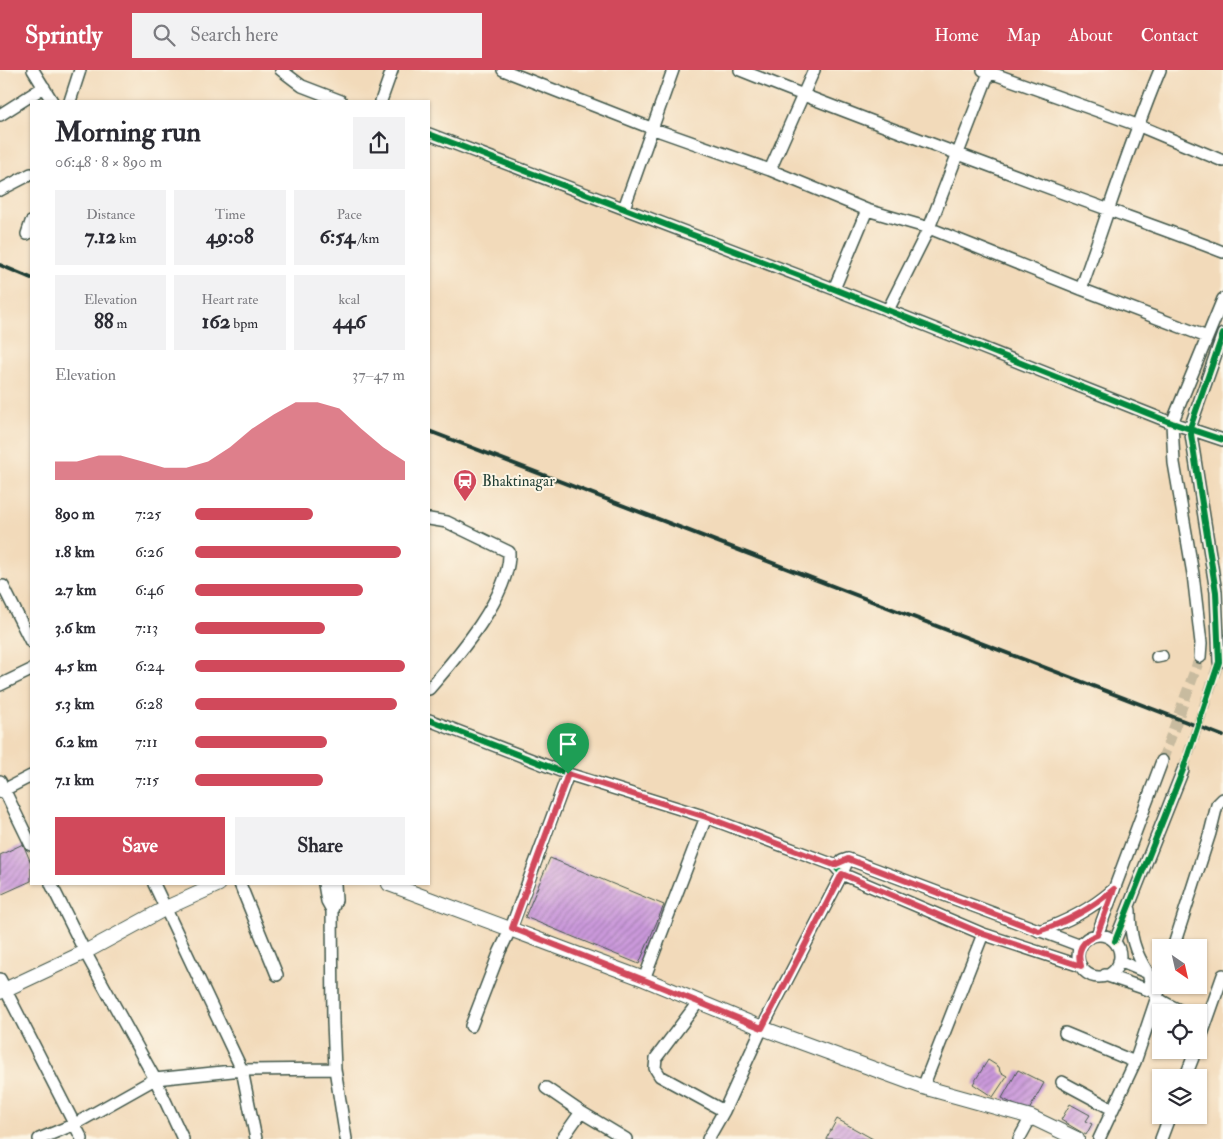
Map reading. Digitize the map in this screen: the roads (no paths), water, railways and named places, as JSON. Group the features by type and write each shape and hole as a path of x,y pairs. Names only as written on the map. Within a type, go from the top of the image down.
{"main road":[{"path":"2,986 85,952 166,908 217,885"},
{"path":"392,885 512,928 699,1001 762,1028 924,1087 1031,1117 1077,1139"}],"street":[{"path":"33,70 51,100"},
{"path":"70,100 80,70"},
{"path":"281,70 295,75 302,86 338,100"},
{"path":"381,100 392,70"},
{"path":"503,70 651,128 770,170 867,210 929,228 1207,337"},
{"path":"624,208 673,70"},
{"path":"740,70 1109,211 1223,252"},
{"path":"770,170 814,70"},
{"path":"1081,289 1137,125 1160,70"},
{"path":"888,310 929,228 988,71 1137,125 1223,161"},
{"path":"0,115 44,88"},
{"path":"430,134 834,289 1172,422 1223,440"},
{"path":"0,190 30,175"},
{"path":"834,289 867,210"},
{"path":"27,234 30,225"},
{"path":"1200,657 1202,644 1193,574 1174,463 1172,422 1223,299"},
{"path":"1219,662 1216,592 1190,428 1222,341"},
{"path":"430,519 446,522 509,552 510,561 502,587 466,646 430,689"},
{"path":"3,586 30,640"},
{"path":"0,685 30,670"},
{"path":"430,720 568,774 706,817 834,865 842,874 983,934 1081,966 1092,975 1105,975 1116,968 1119,961 1118,948 1114,941 1104,935 1090,937 1081,946 1079,953 1081,966"},
{"path":"1097,935 1162,762"},
{"path":"1114,941 1183,770"},
{"path":"471,1026 500,951 512,928 568,774"},
{"path":"30,776 1,788 30,843"},
{"path":"1176,939 1210,833 1217,805 1223,799"},
{"path":"644,980 706,817"},
{"path":"834,865 848,859 1081,946"},
{"path":"708,1139 724,1111 762,1028 848,859"},
{"path":"51,885 155,1079 183,1139"},
{"path":"154,885 242,1070 256,1139"},
{"path":"240,885 277,975"},
{"path":"324,885 327,901 332,910"},
{"path":"335,885 336,900 332,910 332,1022 335,1070 346,1139"},
{"path":"1039,931 1060,924 1086,911 1114,889"},
{"path":"1130,904 1132,944 1152,981"},
{"path":"924,1087 983,934"},
{"path":"1119,961 1148,973"},
{"path":"1105,975 1152,989"},
{"path":"1207,1012 1223,975"},
{"path":"2,986 82,1139"},
{"path":"1099,1139 1135,1062 1156,994"},
{"path":"1161,994 1173,1004"},
{"path":"699,1001 656,1058 655,1068 660,1076 724,1111"},
{"path":"1065,1034 1135,1062"},
{"path":"39,1139 75,1124 155,1079 242,1070 335,1070"},
{"path":"1062,1082 1112,1109"},
{"path":"546,1088 626,1139"},
{"path":"562,1139 581,1112"},
{"path":"1019,1139 1031,1117"},
{"path":"1161,1139 1167,1124"}],"tunnel":[{"path":"1162,761 1200,657"},
{"path":"1183,770 1219,662"}],"railway":[{"path":"0,265 30,278"},
{"path":"430,431 1223,736"}],"place":[{"name":"Bhaktinagar","path":"465,502"}]}
